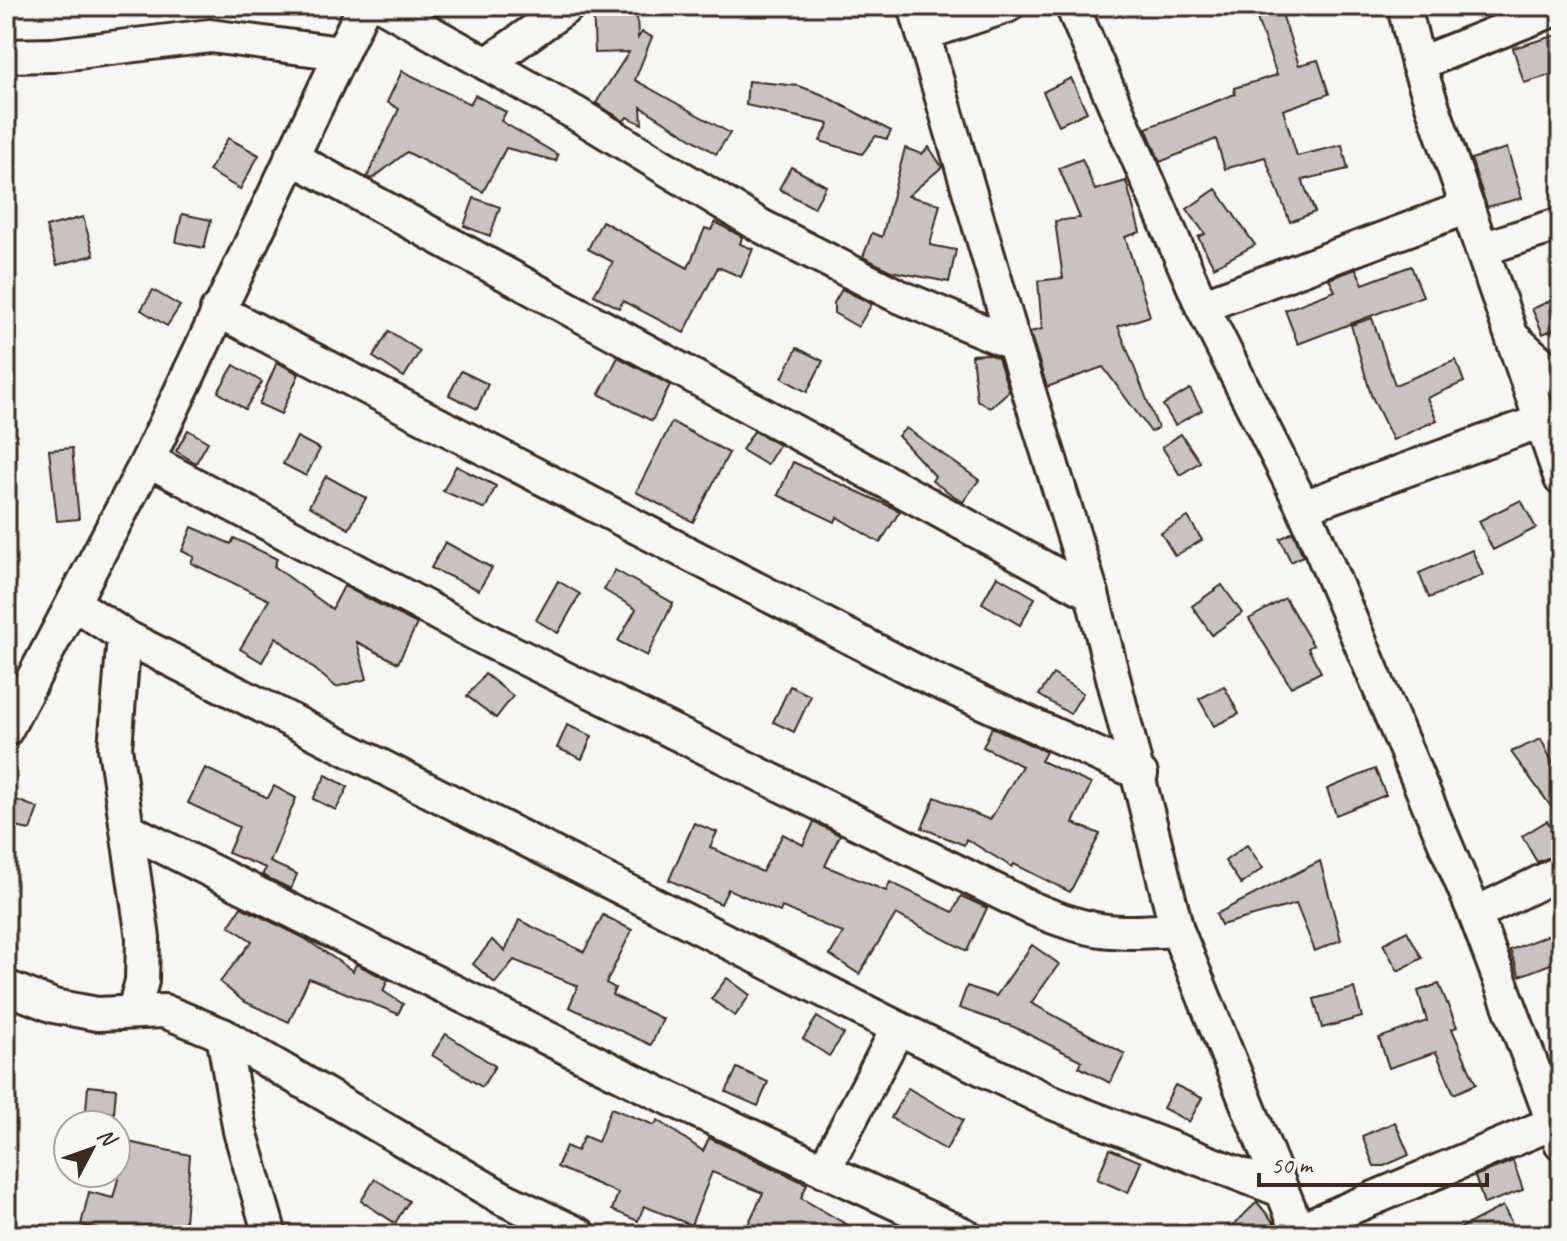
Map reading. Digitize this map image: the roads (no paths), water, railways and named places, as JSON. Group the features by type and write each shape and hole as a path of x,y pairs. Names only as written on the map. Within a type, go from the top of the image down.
{"street":[{"path":"6,730 75,604 148,460 364,6"},
{"path":"383,6 761,226 896,295 1014,344"},
{"path":"487,64 568,6"},
{"path":"1007,6 919,20 1014,344 1092,594 1141,774 1177,930 1278,1189 1299,1232 1557,1133 1475,914 1303,507 1202,306 1072,6"},
{"path":"1404,6 1418,64 1561,479"},
{"path":"1418,64 1561,7"},
{"path":"6,56 53,55 210,36 341,53"},
{"path":"291,157 1092,594"},
{"path":"1202,306 1468,207"},
{"path":"1482,249 1561,224"},
{"path":"217,310 925,676 1141,774"},
{"path":"1510,333 1561,381"},
{"path":"1303,507 1541,421"},
{"path":"148,460 491,642 1031,908 1073,926 1110,934 1177,930"},
{"path":"75,604 124,636 898,1028 1053,1103 1278,1189"},
{"path":"124,636 115,748 143,938 142,981 134,1010"},
{"path":"129,830 644,1086 965,1235"},
{"path":"1475,914 1561,872"},
{"path":"6,987 54,1006 97,1014 164,1011 223,1035 504,1199 580,1235"},
{"path":"824,1170 898,1028"},
{"path":"223,1035 240,1131 270,1235"}]}
